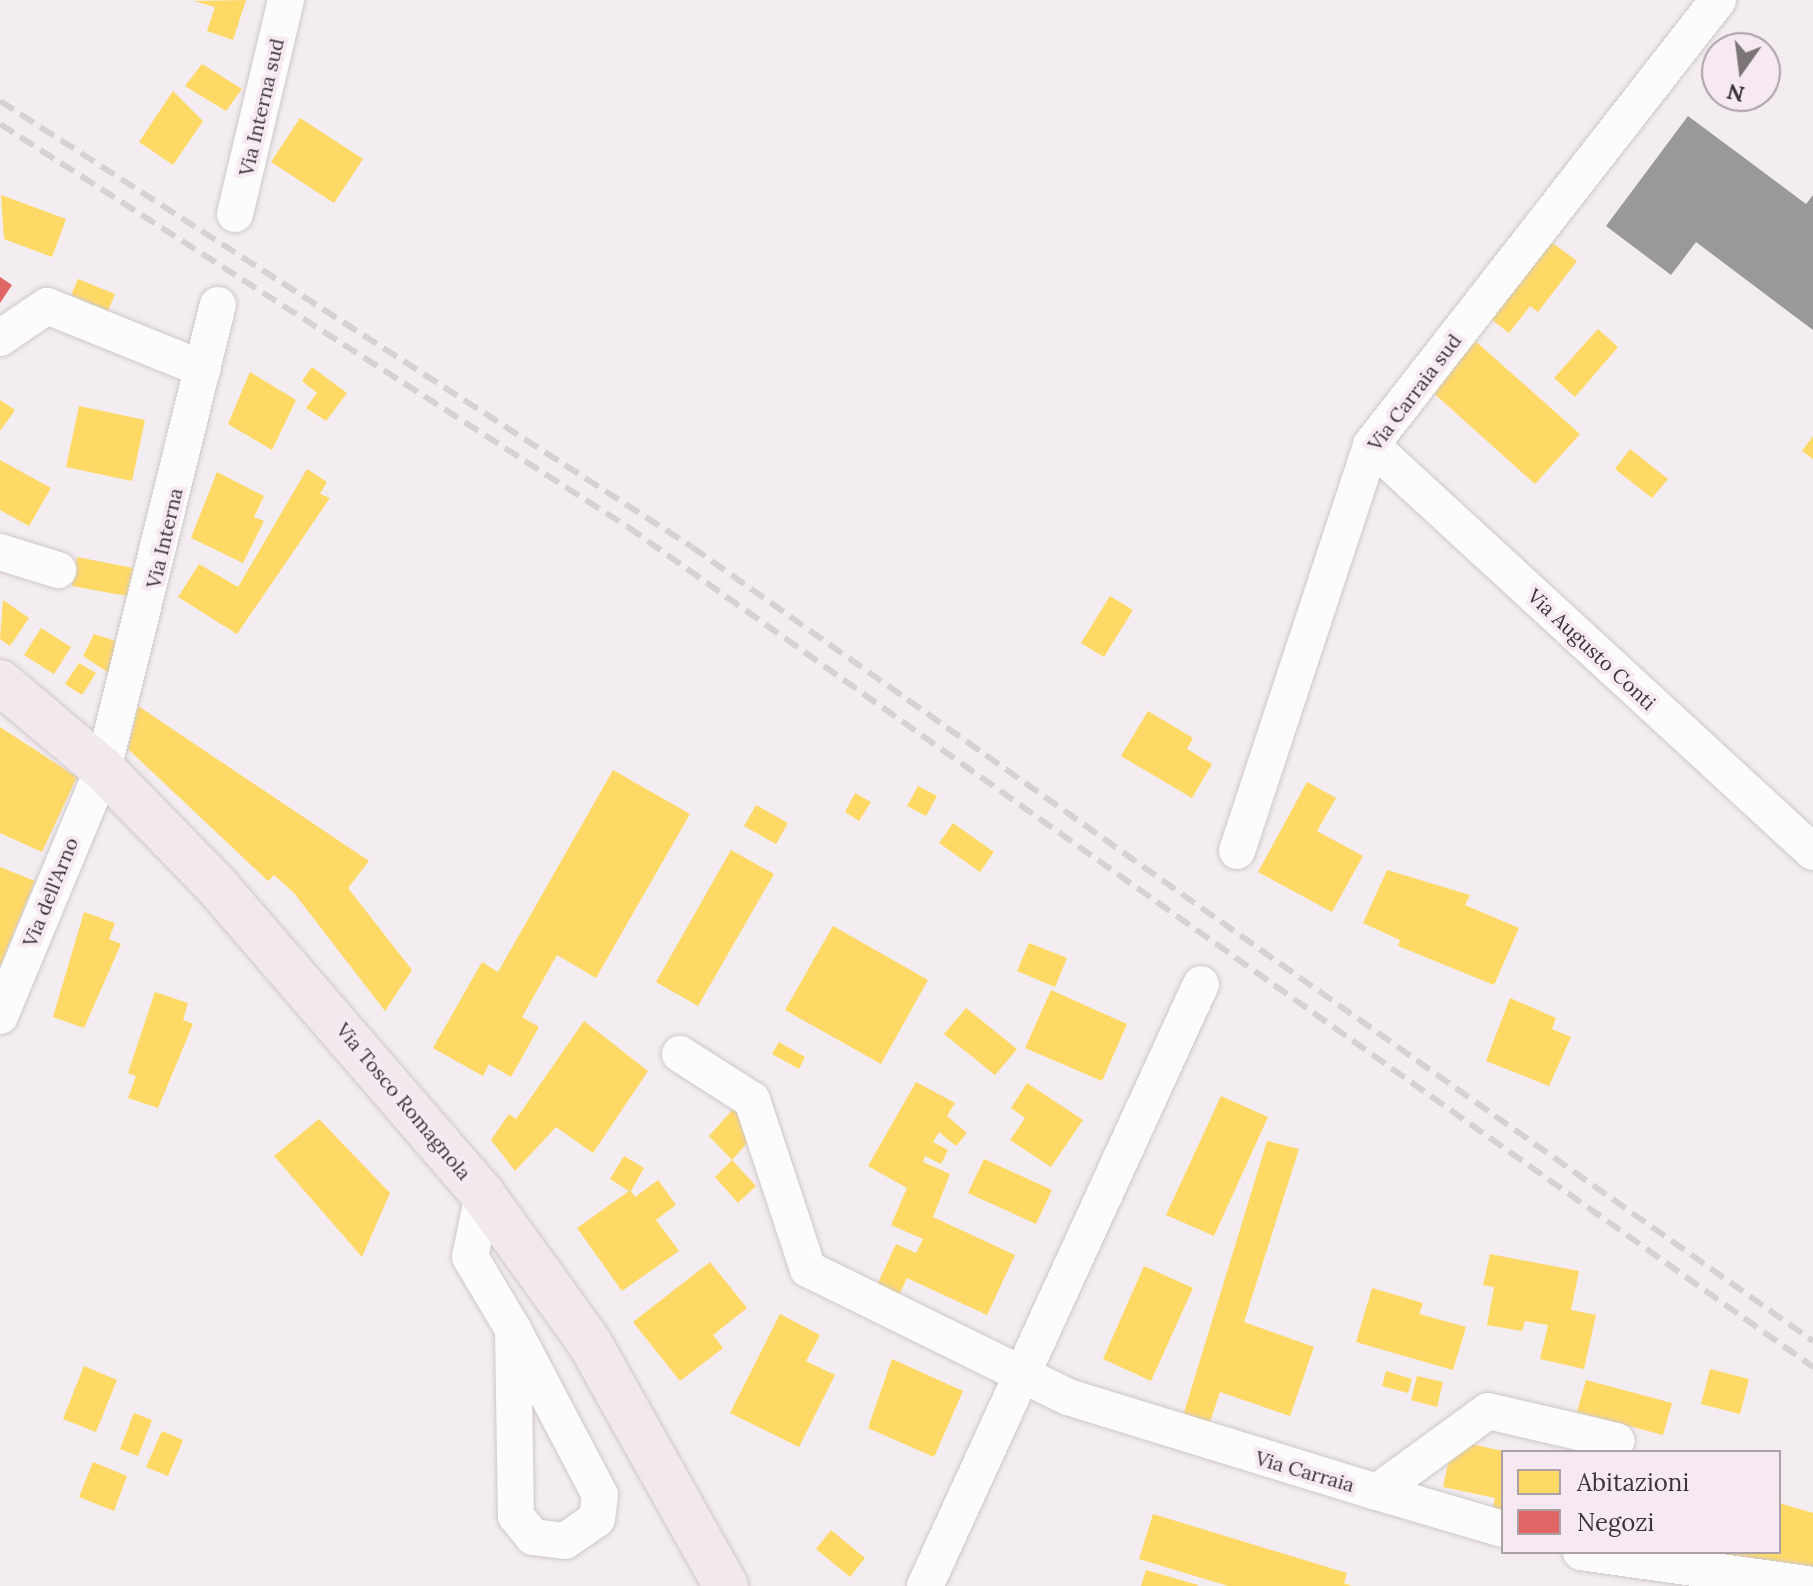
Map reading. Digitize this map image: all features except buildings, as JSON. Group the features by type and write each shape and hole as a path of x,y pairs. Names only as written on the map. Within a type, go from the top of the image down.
{"main road":[{"name":"Via Tosco Romagnola","path":"0,682 103,769 288,965 483,1195 589,1342 726,1586"}],"street":[{"name":"Via Interna sud","path":"235,214 286,0"},
{"name":"Via Carraia sud","path":"1237,851 1371,445 1718,0"},
{"name":"Via Interna","path":"103,769 218,305"},
{"path":"0,338 47,306 203,369"},
{"name":"Via Augusto Conti","path":"1371,445 1813,852"},
{"path":"0,552 58,570"},
{"name":"Via dell'Arno","path":"0,1016 103,769"},
{"path":"925,1586 1201,984"},
{"name":"Via Carraia","path":"680,1054 752,1100 808,1269 1023,1377 1113,1413 1377,1492 1488,1411 1617,1441"},
{"path":"483,1195 470,1257 513,1329 600,1495 597,1519 565,1541 533,1537 516,1516 513,1329"},
{"path":"1377,1492 1501,1528"},
{"path":"1595,1554 1813,1585"}],"railway":[{"path":"0,101 692,547 1813,1341"},
{"path":"0,124 628,527 1813,1367"}]}
